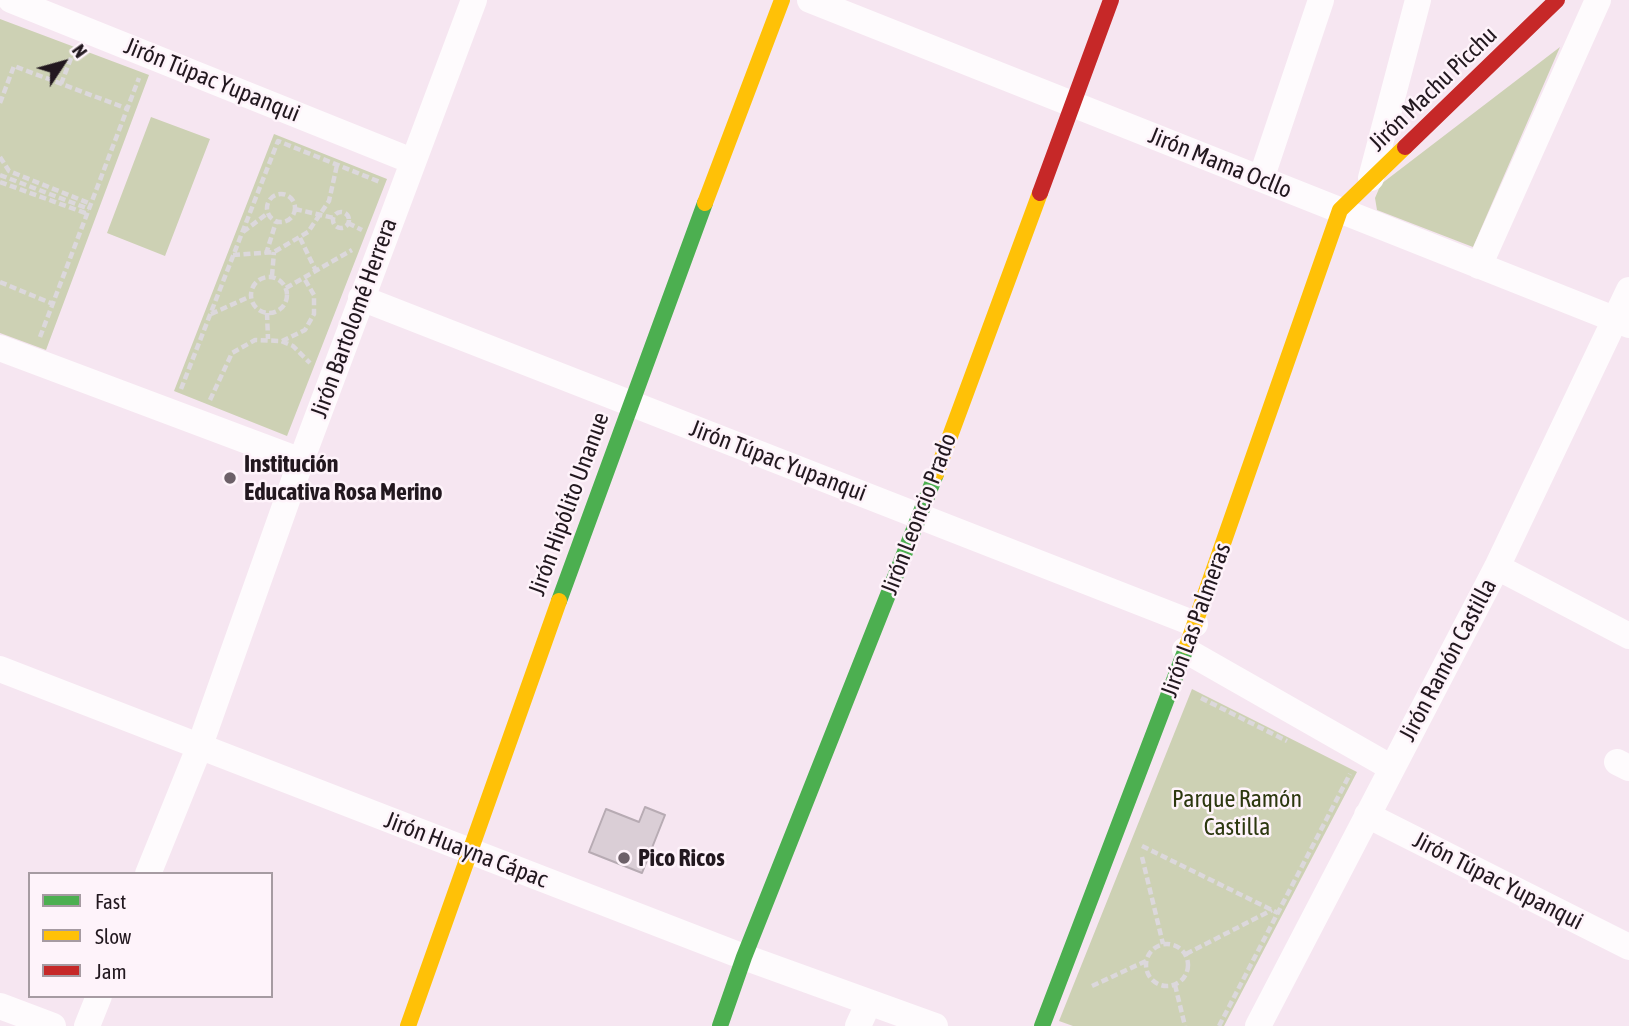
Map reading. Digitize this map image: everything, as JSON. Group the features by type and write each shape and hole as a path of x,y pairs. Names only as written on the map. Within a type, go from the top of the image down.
{"street":[{"name":"Jirón Túpac Yupanqui","path":"11,0 412,161"},
{"name":"Jirón Bartolomé Herrera","path":"149,872 199,748 301,461 474,0"},
{"name":"Jirón Hipólito Unanue","path":"408,1026 629,403 782,0"},
{"name":"Jirón Mama Ocllo","path":"810,0 1622,323"},
{"name":"Jirón Leoncio Prado","path":"720,1026 744,957 920,517 1111,0"},
{"path":"1261,179 1321,0"},
{"path":"1369,183 1418,0"},
{"name":"Jirón Machu Picchu","path":"1340,210 1557,0"},
{"path":"1479,265 1598,0"},
{"name":"Jirón Las Palmeras","path":"1042,1026 1195,624 1340,210"},
{"name":"Jirón Ramón Castilla","path":"1258,1026 1622,323 1629,290"},
{"name":"Jirón Túpac Yupanqui","path":"361,298 1195,624"},
{"path":"0,348 301,461"},
{"path":"1497,567 1629,636"},
{"path":"1185,650 1392,768"},
{"name":"Jirón Huayna Cápac","path":"0,669 744,957 864,1014 934,1026"},
{"name":"Jirón Túpac Yupanqui","path":"1367,815 1629,947"},
{"path":"87,1026 98,998"},
{"path":"0,1006 53,1026"}],"path":[{"path":"61,48 84,57"},
{"path":"61,84 73,53"},
{"path":"0,103 14,66 128,109"},
{"path":"30,335 39,339 140,78 129,74"},
{"path":"190,393 181,389 278,141 381,182 376,194"},
{"path":"0,157 9,171 89,209"},
{"path":"233,255 265,254 300,238 323,213 335,184 337,165"},
{"path":"0,174 21,186"},
{"path":"21,186 25,177"},
{"path":"0,182 21,186 89,209"},
{"path":"279,194 292,199 295,209 290,219 276,222 268,213 267,203 279,194"},
{"path":"295,209 323,213 334,218 338,227 343,228 348,223"},
{"path":"242,232 268,213"},
{"path":"334,218 344,213 348,223 362,230"},
{"path":"349,261 367,218"},
{"path":"265,254 276,222"},
{"path":"300,238 316,271"},
{"path":"286,288 355,248"},
{"path":"272,276 274,251"},
{"path":"272,276 279,279 286,288 287,301 283,308 267,313 254,305 251,296 257,282 272,276"},
{"path":"281,341 305,330 314,314 314,295 304,278"},
{"path":"0,282 53,304"},
{"path":"211,314 251,296"},
{"path":"267,313 268,339"},
{"path":"209,401 232,353 243,345 268,339 281,341 293,346 310,363"},
{"path":"306,374 315,350"},
{"path":"200,397 222,406"},
{"path":"1195,695 1291,743"},
{"path":"1219,1026 1275,911 1351,773 1339,767"},
{"path":"1163,944 1137,844 1275,911"},
{"path":"1186,954 1275,911"},
{"path":"1086,989 1146,961 1153,949 1163,944 1174,945 1186,954"},
{"path":"1146,961 1152,981 1164,987 1174,985 1186,974 1186,954"},
{"path":"1174,985 1185,1026"}],"green space":[{"path":"0,19 149,75 46,350 0,333"},
{"path":"1560,47 1473,247 1377,210 1375,198 1381,184"},
{"path":"151,117 210,139 165,256 107,233"},
{"path":"274,134 387,179 287,436 174,391"},
{"name":"Parque Ramón Castilla","path":"1192,689 1357,772 1224,1026 1073,1026 1059,1021"}],"building":[{"path":"645,807 665,815 642,873 589,852 606,809 639,822"}],"traffic: fast":[{"path":"559,601 705,203"},
{"path":"720,1026 744,957 936,474"},
{"path":"1042,1026 1187,646"}],"traffic: slow":[{"path":"705,203 782,0"},
{"path":"1187,646 1340,210 1405,147"},
{"path":"936,474 1040,193"},
{"path":"408,1026 559,601"}],"traffic: jam":[{"path":"1040,193 1111,0"},
{"path":"1405,147 1557,0"}],"place":[{"name":"Institución Educativa Rosa Merino","path":"230,478"},
{"name":"Pico Ricos","path":"624,858"}]}
